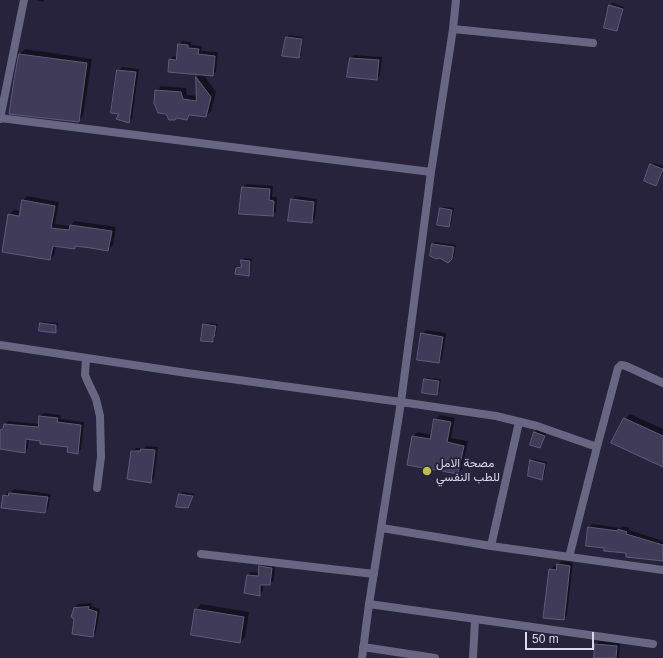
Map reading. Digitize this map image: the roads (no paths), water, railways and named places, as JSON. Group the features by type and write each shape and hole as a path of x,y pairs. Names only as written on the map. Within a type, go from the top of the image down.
{"street":[{"path":"24,0 0,119 431,172"},
{"path":"362,658 369,604 401,402 431,172 453,29 456,0"},
{"path":"453,29 593,43"},
{"path":"0,345 187,373 496,416 537,426 597,447"},
{"path":"86,358 85,375 96,399 100,416 101,457 97,488"},
{"path":"569,557 618,368 621,365 626,366 663,383"},
{"path":"491,546 520,422"},
{"path":"382,528 491,546 663,570"},
{"path":"201,554 374,574"},
{"path":"369,604 653,644"},
{"path":"473,658 475,619"},
{"path":"363,647 435,658"}],"place":[{"name":"مصحة الامل للطب النفسي","path":"427,471"}]}
